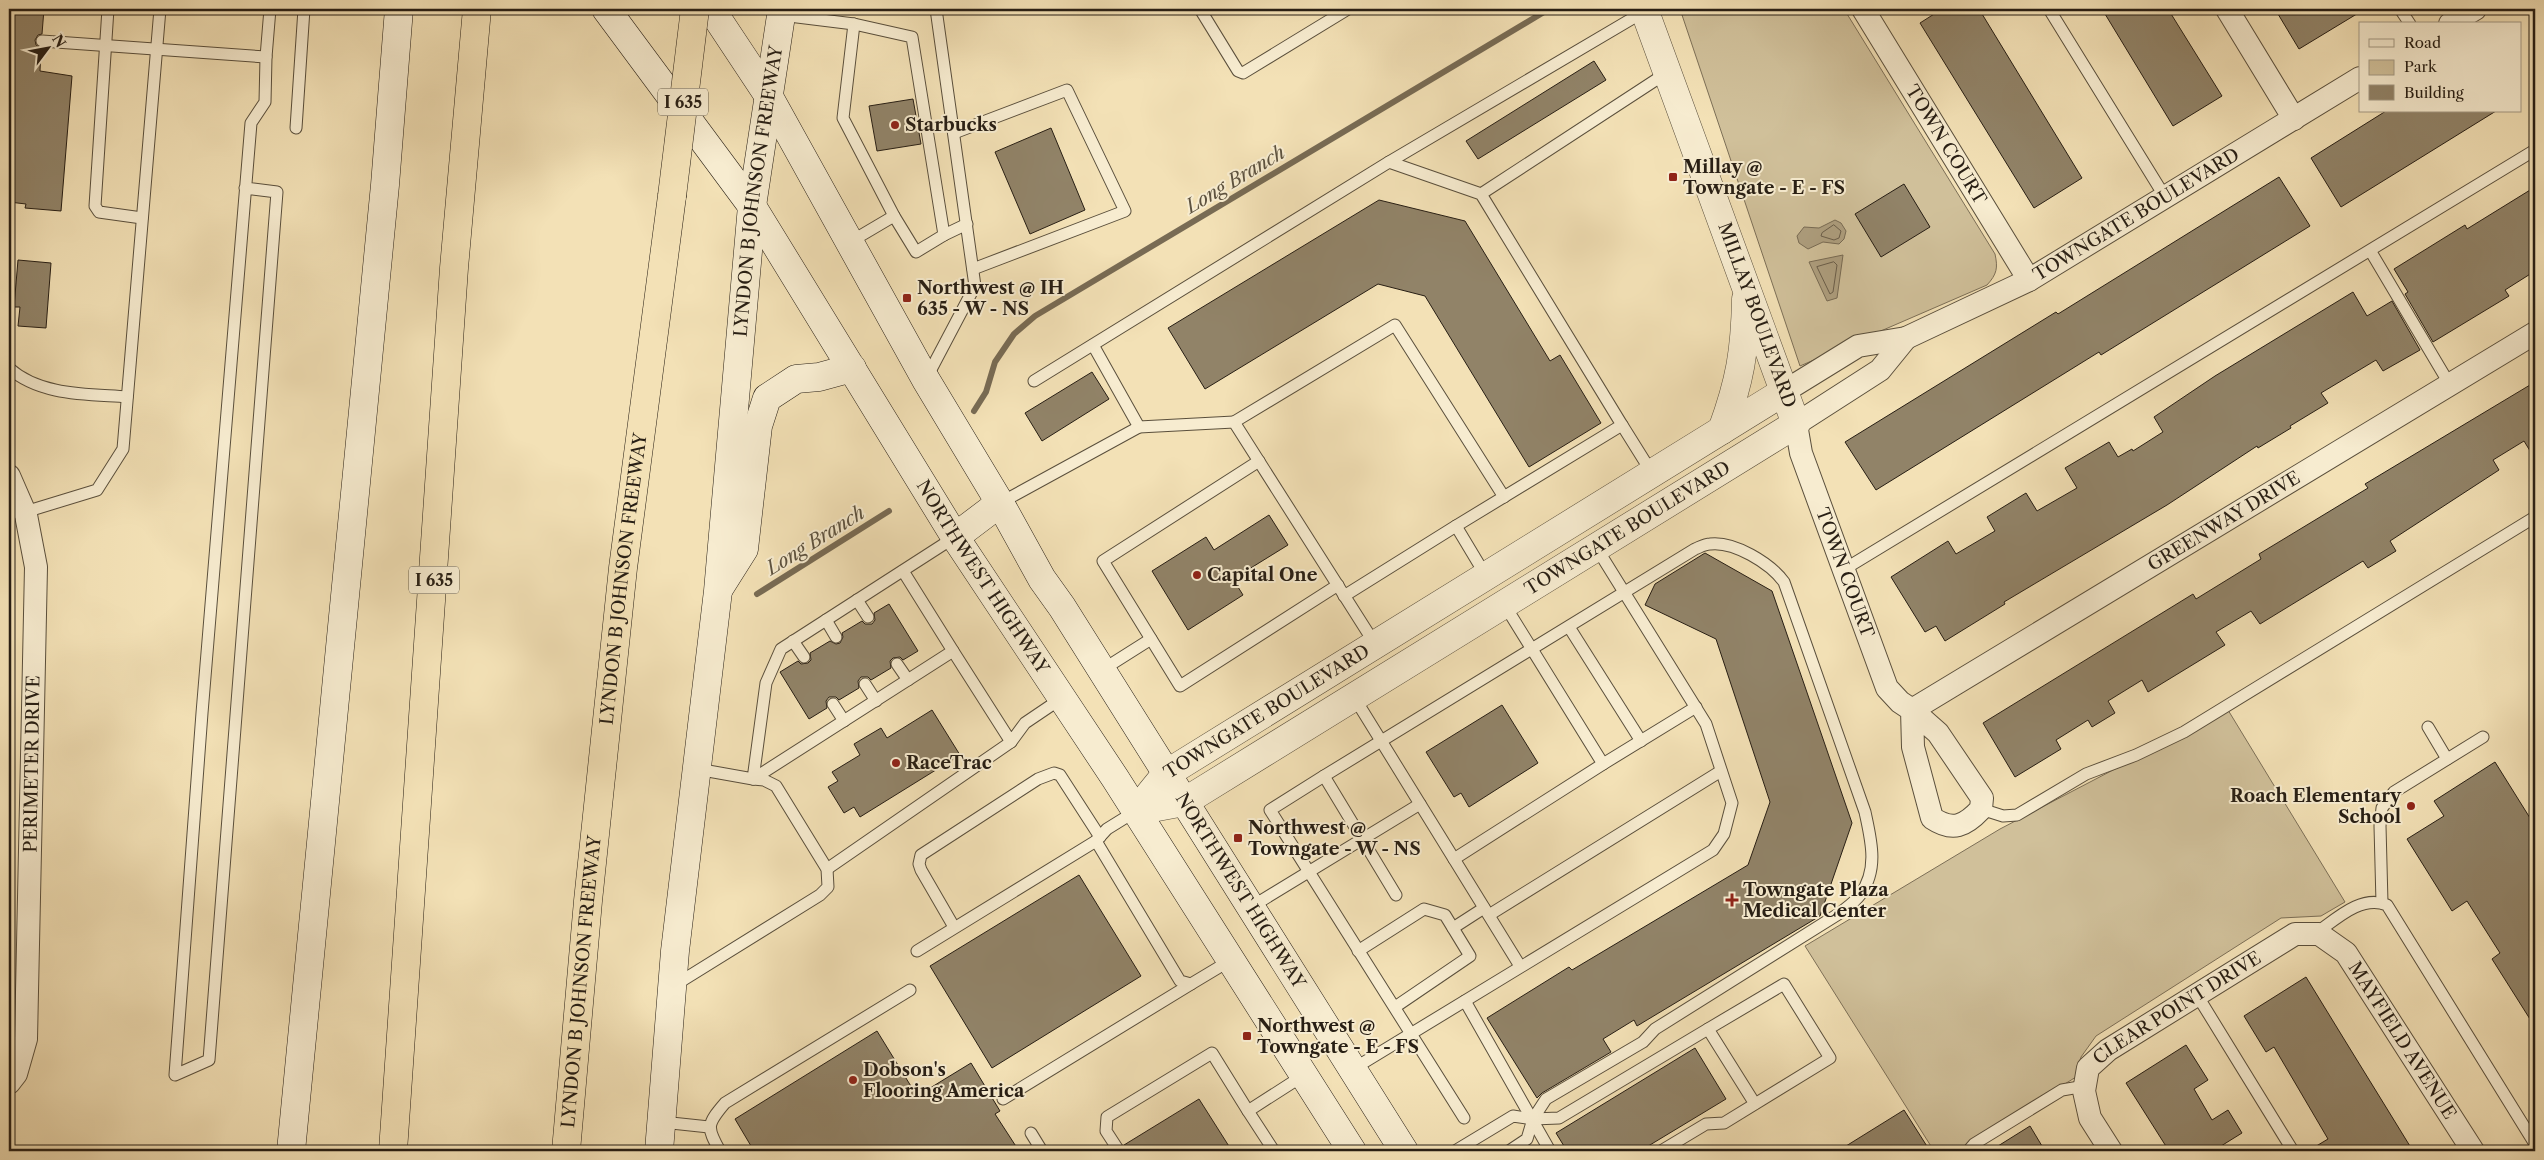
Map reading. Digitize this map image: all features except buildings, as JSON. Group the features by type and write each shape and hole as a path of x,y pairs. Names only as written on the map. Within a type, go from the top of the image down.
{"highway":[{"name":"I 635","path":"393,1151 454,268 477,9"},
{"name":"LYNDON B JOHNSON FREEWAY","path":"566,1151 584,939 624,568 695,9"}],"main road":[{"path":"291,1151 386,185 399,9"},
{"name":"NORTHWEST HIGHWAY","path":"606,9 752,206 955,537 1136,811 1352,1151"},
{"name":"NORTHWEST HIGHWAY","path":"711,9 768,95 926,380 1000,503 1042,580 1102,670 1404,1151"},
{"name":"MILLAY BOULEVARD","path":"1645,10 1796,424"},
{"name":"LYNDON B JOHNSON FREEWAY","path":"659,1151 672,987 718,591 752,206 782,12"},
{"path":"1722,430 1736,393 1745,346 1746,285"},
{"path":"718,591 744,549 758,426 767,398 796,379 819,377 852,368"},
{"name":"TOWNGATE BOULEVARD","path":"1136,811 1166,774 1785,391"},
{"name":"TOWNGATE BOULEVARD","path":"1136,811 1184,802 1796,424"},
{"path":"955,537 1000,503"},
{"path":"1486,576 1504,604"}],"street":[{"name":"TOWN COURT","path":"1863,9 2029,280"},
{"path":"2227,9 2294,119"},
{"path":"2453,22 2475,9"},
{"name":"TOWNGATE BOULEVARD","path":"1785,391 1858,346 1906,338 2029,280 2359,79"},
{"name":"GREENWAY DRIVE","path":"1912,710 2535,332"},
{"name":"TOWNGATE BOULEVARD","path":"1796,424 1880,370 1906,338"},
{"name":"TOWN COURT","path":"1796,424 1802,453 1887,688 1900,702 1938,733 1982,798 1982,809"},
{"name":"PERIMETER DRIVE","path":"9,476 25,512 36,567 26,1039 16,1074 9,1083"},
{"path":"1912,710 1913,747 1932,818 1942,824 1957,826 1970,821 1982,809"},
{"name":"CLEAR POINT DRIVE","path":"2111,1151 2090,1118 2085,1086 2088,1068 2108,1050 2295,934 2315,934"},
{"name":"MAYFIELD AVENUE","path":"2315,934 2319,934 2346,953 2473,1151"}],"lane":[{"path":"108,9 95,206 99,212 142,218"},
{"path":"25,512 97,490 123,449 160,9"},
{"path":"245,188 277,192 209,1060 175,1076 245,188 251,123 265,102 270,9"},
{"path":"296,128 304,9"},
{"path":"926,380 975,286 936,9"},
{"path":"1200,9 1238,70 1243,73 1348,9"},
{"path":"2049,9 2165,197"},
{"path":"2400,9 2409,22"},
{"path":"1034,381 1389,162 1645,10"},
{"path":"782,12 854,24 912,37 944,235"},
{"path":"854,24 843,118 894,216 916,252 967,224"},
{"path":"42,41 266,57"},
{"path":"1482,194 1668,72"},
{"path":"954,133 1067,90 1125,211 973,269"},
{"path":"1843,570 2371,252 2535,150"},
{"path":"1389,162 1482,194 1652,473"},
{"path":"850,242 894,216"},
{"path":"2371,252 2450,385"},
{"path":"1000,503 1139,427 1234,422 1395,325 1504,497"},
{"path":"1093,345 1139,427"},
{"path":"9,368 18,376 63,393 127,397"},
{"path":"1234,422 1376,644"},
{"path":"1258,461 1103,560 1180,686 1456,526 1622,425"},
{"path":"1982,809 2003,816 2016,815 2086,774 2136,755 2184,732 2535,517"},
{"path":"1456,526 1486,576"},
{"path":"753,779 766,683 781,649 955,537"},
{"path":"1464,1118 1270,810 1695,549 1710,544 1730,546 1764,562 1778,573 1784,582 1865,812 1873,846 1871,872 1860,895 1840,913 1655,1029 1643,1042 1546,1099 1533,1118 1527,1139 1509,1151"},
{"path":"1353,1069 1713,850 1724,834 1732,803 1706,724 1596,547"},
{"path":"903,571 1011,742"},
{"path":"857,600 868,617"},
{"path":"1504,604 1603,764"},
{"path":"826,620 836,637"},
{"path":"1569,627 1641,741"},
{"path":"1102,670 1151,639"},
{"path":"793,641 804,657"},
{"path":"753,779 953,651"},
{"path":"897,664 908,680"},
{"path":"865,684 876,700"},
{"path":"827,869 1011,742 1025,723 1062,697"},
{"path":"1354,697 1520,966"},
{"path":"833,704 844,720"},
{"path":"1454,859 1696,707"},
{"path":"2428,727 2447,759"},
{"path":"2382,903 2380,826 2382,808 2394,792 2483,736"},
{"path":"672,987 820,895 828,886 827,869 776,786 764,780 697,769"},
{"path":"1453,928 1487,911 1721,771"},
{"path":"954,926 921,870 919,864 921,855 1038,780 1054,773 1060,775 1180,981 1192,984"},
{"path":"1324,776 1396,895"},
{"path":"1251,907 1420,804"},
{"path":"917,951 954,926 1098,839 1107,829 1136,811"},
{"path":"2315,934 2361,904 2382,903 2387,905 2535,1144"},
{"path":"1358,951 1424,909 1445,915 1470,956 1395,1007"},
{"path":"1004,1099 1231,960"},
{"path":"1456,1151 1513,1116 1559,1118 1784,984 1830,1058 1724,1123 1706,1124 1661,1151"},
{"path":"720,1151 709,1127 711,1119 725,1103 910,990"},
{"path":"2197,995 2293,1151"},
{"path":"1465,1001 1550,1151"},
{"path":"1708,1029 1755,1104"},
{"path":"1119,1151 1106,1130 1107,1117 1212,1054 1274,1151"},
{"path":"1248,1111 1304,1075"},
{"path":"1968,1151 1974,1144 2062,1090 2085,1086"},
{"path":"662,1122 709,1127"},
{"path":"1031,1134 1042,1151"}],"green space":[{"path":"1680,9 1844,9 1995,254 1996,271 1987,285 1800,366"},
{"path":"2228,710 2345,902 2321,916 2281,918 2096,1036 2081,1057 2076,1077 1957,1151 1934,1151 1805,946 2000,829"}],"water":[{"path":"1835,220 1841,223 1846,231 1844,239 1839,244 1823,242 1808,249 1799,243 1797,236 1804,227 1819,228"},
{"path":"1843,255 1837,298 1827,301 1809,262"}],"waterway":[{"name":"Long Branch","path":"974,411 986,392 995,362 1014,334 1035,316 1549,9"},
{"name":"Long Branch","path":"757,594 889,511"}],"place":[{"name":"Starbucks","path":"895,125"},
{"name":"Millay @ Towngate - E - FS","path":"1673,177"},
{"name":"Northwest @ IH 635 - W - NS","path":"907,298"},
{"name":"Capital One","path":"1197,575"},
{"name":"RaceTrac","path":"896,763"},
{"name":"Roach Elementary School","path":"2411,806"},
{"name":"Northwest @ Towngate - W - NS","path":"1238,838"},
{"name":"Towngate Plaza Medical Center","path":"1732,900"},
{"name":"Northwest @ Towngate - E - FS","path":"1247,1036"},
{"name":"Dobson's Flooring America","path":"853,1080"}]}
